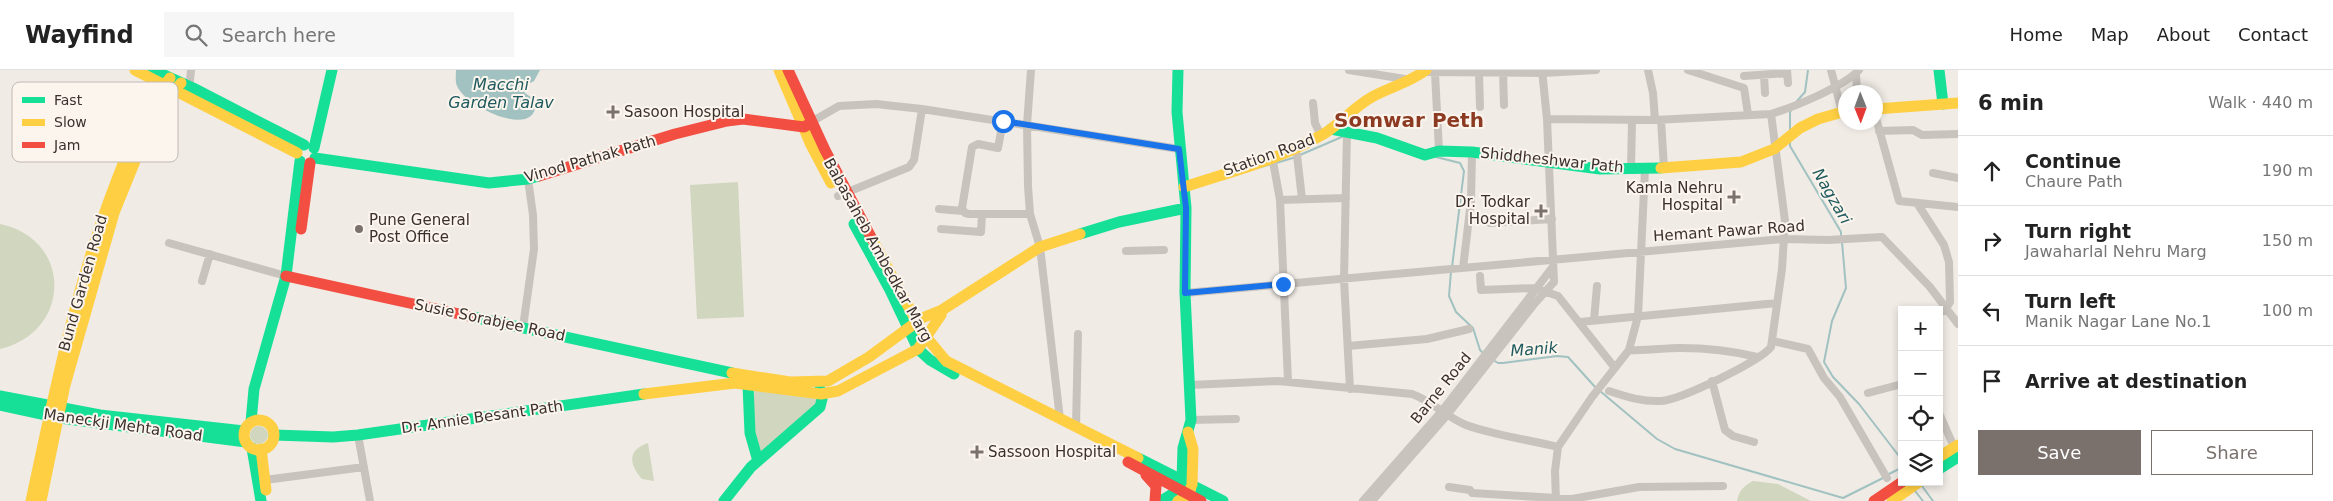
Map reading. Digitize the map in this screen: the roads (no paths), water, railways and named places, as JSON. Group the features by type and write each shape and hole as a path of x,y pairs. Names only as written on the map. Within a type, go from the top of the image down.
{"main road":[{"path":"135,70 167,82"},
{"path":"153,70 172,82"},
{"path":"260,501 252,435 260,393 290,278 307,153 327,70"},
{"path":"307,153 332,70"},
{"name":"Babasaheb Ambedkar Marg","path":"779,70 889,288 930,360 944,369 1184,490 1223,501"},
{"name":"Babasaheb Ambedkar Marg","path":"788,70 807,125"},
{"path":"1161,501 1184,490 1183,448 1191,420 1185,293 1186,208 1184,187 1172,148 1177,112 1178,70"},
{"path":"1939,70 1943,104"},
{"name":"Station Road","path":"1184,187 1214,176 1272,161 1321,136 1372,97 1428,72"},
{"name":"Vinod Pathak Path","path":"178,86 307,153 466,181 489,183 528,179 717,123 743,119 807,125"},
{"path":"1883,108 1958,103"},
{"name":"Shiddheshwar Path","path":"1331,129 1347,136 1402,145 1425,155 1440,151 1472,152 1600,169 1645,169 1741,162 1776,147 1792,134 1818,118 1838,113"},
{"name":"Bund Garden Road","path":"31,501 114,213 135,162"},
{"path":"724,501 729,492 758,461 820,407 822,404 818,382 829,381 874,354 937,310 942,310 1040,247 1119,222 1186,208"},
{"name":"Susie Sorabjee Road","path":"290,278 761,378 818,382"},
{"path":"821,394 838,392 921,344 941,315 942,310"},
{"name":"Babasaheb Ambedkar Marg","path":"921,344 946,361 1076,427 1201,501"},
{"path":"685,363 692,368 695,375 690,387"},
{"name":"Dr. Annie Besant Path","path":"274,435 333,437 358,435 690,387 734,383 821,394"},
{"path":"748,385 749,422 753,450 758,461"},
{"name":"Maneckji Mehta Road","path":"0,396 56,412"},
{"name":"Maneckji Mehta Road","path":"0,405 252,435"},
{"name":"Bund Garden Road","path":"42,501 56,412"},
{"path":"270,424 274,435 271,444 252,435 270,424"},
{"path":"252,435 265,480 268,501"},
{"path":"1140,468 1156,486 1155,501"},
{"path":"1877,499 1898,485"},
{"path":"1892,501 1914,486"}],"street":[{"path":"178,86 191,70"},
{"path":"1031,70 1028,125 1030,214 1040,247 1060,420"},
{"path":"1349,70 1396,74 1413,80"},
{"path":"1440,151 1428,72 1596,70"},
{"path":"1648,70 1658,120 1664,168"},
{"path":"1688,70 1699,71 1744,88"},
{"path":"1831,70 1838,92"},
{"path":"1503,71 1504,105"},
{"path":"1543,71 1554,259 1552,268 1554,282 1545,292"},
{"path":"1479,72 1480,107"},
{"path":"1748,114 1744,73 1764,75 1787,72 1788,83"},
{"path":"1547,119 1658,120 1771,114 1788,109 1836,86 1858,72"},
{"path":"1858,72 1858,85"},
{"path":"1764,75 1766,93"},
{"path":"1313,103 1315,122 1321,136"},
{"path":"807,125 839,106 876,104 1003,121 1172,148"},
{"path":"842,194 909,167 914,160 922,109"},
{"path":"1609,391 1635,400 1663,401 1684,396 1769,350 1773,341 1782,270 1785,221 1771,114"},
{"path":"1631,169 1632,120"},
{"path":"963,211 972,147 978,144 998,148 1003,121"},
{"path":"1958,134 1922,135 1913,130 1879,131 1897,198 1902,202 1958,207"},
{"path":"1347,136 1344,280 1350,389"},
{"path":"1460,268 1471,201 1472,152"},
{"path":"1297,156 1302,199"},
{"path":"1272,161 1280,200 1288,381"},
{"path":"1556,500 1558,446 1592,397 1629,350 1638,316 1645,169"},
{"path":"1933,173 1958,178"},
{"path":"523,327 534,249 533,215 528,179"},
{"path":"1280,200 1346,198"},
{"path":"1917,204 1944,245 1949,262 1951,295 1943,311"},
{"path":"939,209 963,211 969,214 1030,214"},
{"path":"941,229 981,232 982,214"},
{"path":"1490,223 1552,220"},
{"name":"Hemant Pawar Road","path":"1185,293 1783,239 1884,238 1930,287 1940,306"},
{"path":"168,243 290,278"},
{"path":"1126,251 1164,250"},
{"path":"202,281 210,254"},
{"path":"1949,262 1958,261"},
{"name":"Barne Road","path":"1372,501 1444,413 1530,299 1535,288 1552,268"},
{"path":"1480,276 1481,290 1535,288 1558,296 1615,368"},
{"path":"1594,320 1597,286"},
{"name":"Barne Road","path":"1488,356 1545,292"},
{"path":"1580,322 1777,303"},
{"name":"Hemant Pawar Road","path":"1943,311 1958,324"},
{"path":"1348,346 1427,339 1469,329"},
{"path":"1076,427 1078,334"},
{"path":"1773,341 1808,349 1824,378 1840,397 1885,475"},
{"path":"1629,350 1649,351 1680,348 1740,353 1757,357"},
{"path":"1190,385 1288,381 1412,394 1425,398 1444,413 1467,425 1558,446"},
{"path":"1712,381 1725,430 1733,436 1754,442"},
{"path":"1868,393 1898,385"},
{"name":"Barne Road","path":"1363,501 1444,413"},
{"path":"1191,420 1236,419"},
{"path":"1943,430 1949,456"},
{"path":"358,435 370,501"},
{"path":"265,480 364,466"},
{"path":"1449,487 1470,490 1472,493 1556,500 1639,487 1723,486"}],"water":[{"name":"Macchi Garden Talav","path":"456,70 540,70 534,81 523,87 525,93 535,100 534,112 527,118 516,120 502,117 474,104 463,95 457,86"}],"waterway":[{"name":"Nagzari","path":"1797,101 1805,92 1808,70"},
{"name":"Nagzari","path":"1790,131 1790,112 1792,109"},
{"name":"Manik","path":"1300,155 1344,136"},
{"name":"Nagzari","path":"1790,141 1790,146 1841,232 1841,238"},
{"name":"Manik","path":"1276,163 1296,157"},
{"name":"Manik","path":"1436,157 1460,163 1464,171 1452,267"},
{"name":"Manik","path":"1250,170 1272,164"},
{"name":"Nagzari","path":"1842,242 1846,288 1832,321 1824,362 1833,377 1859,404 1898,455"},
{"name":"Manik","path":"1451,271 1449,296 1456,312 1473,328 1480,350 1483,353"},
{"name":"Manik","path":"1493,360 1503,363 1557,356 1568,357 1596,388"},
{"name":"Manik","path":"1600,391 1657,439 1675,449 1843,498 1883,478"},
{"name":"Manik","path":"1887,475 1898,470"},
{"name":"Nagzari","path":"1922,486 1933,501"},
{"name":"Manik","path":"1915,491 1923,501"}],"place":[{"name":"Sasoon Hospital","path":"613,112"},
{"name":"Kamla Nehru Hospital","path":"1734,197"},
{"name":"Dr. Todkar Hospital","path":"1541,211"},
{"name":"Pune General Post Office","path":"359,229"},
{"name":"Sassoon Hospital","path":"977,452"}],"district":[{"name":"Somwar Peth","path":"1409,120"}]}
